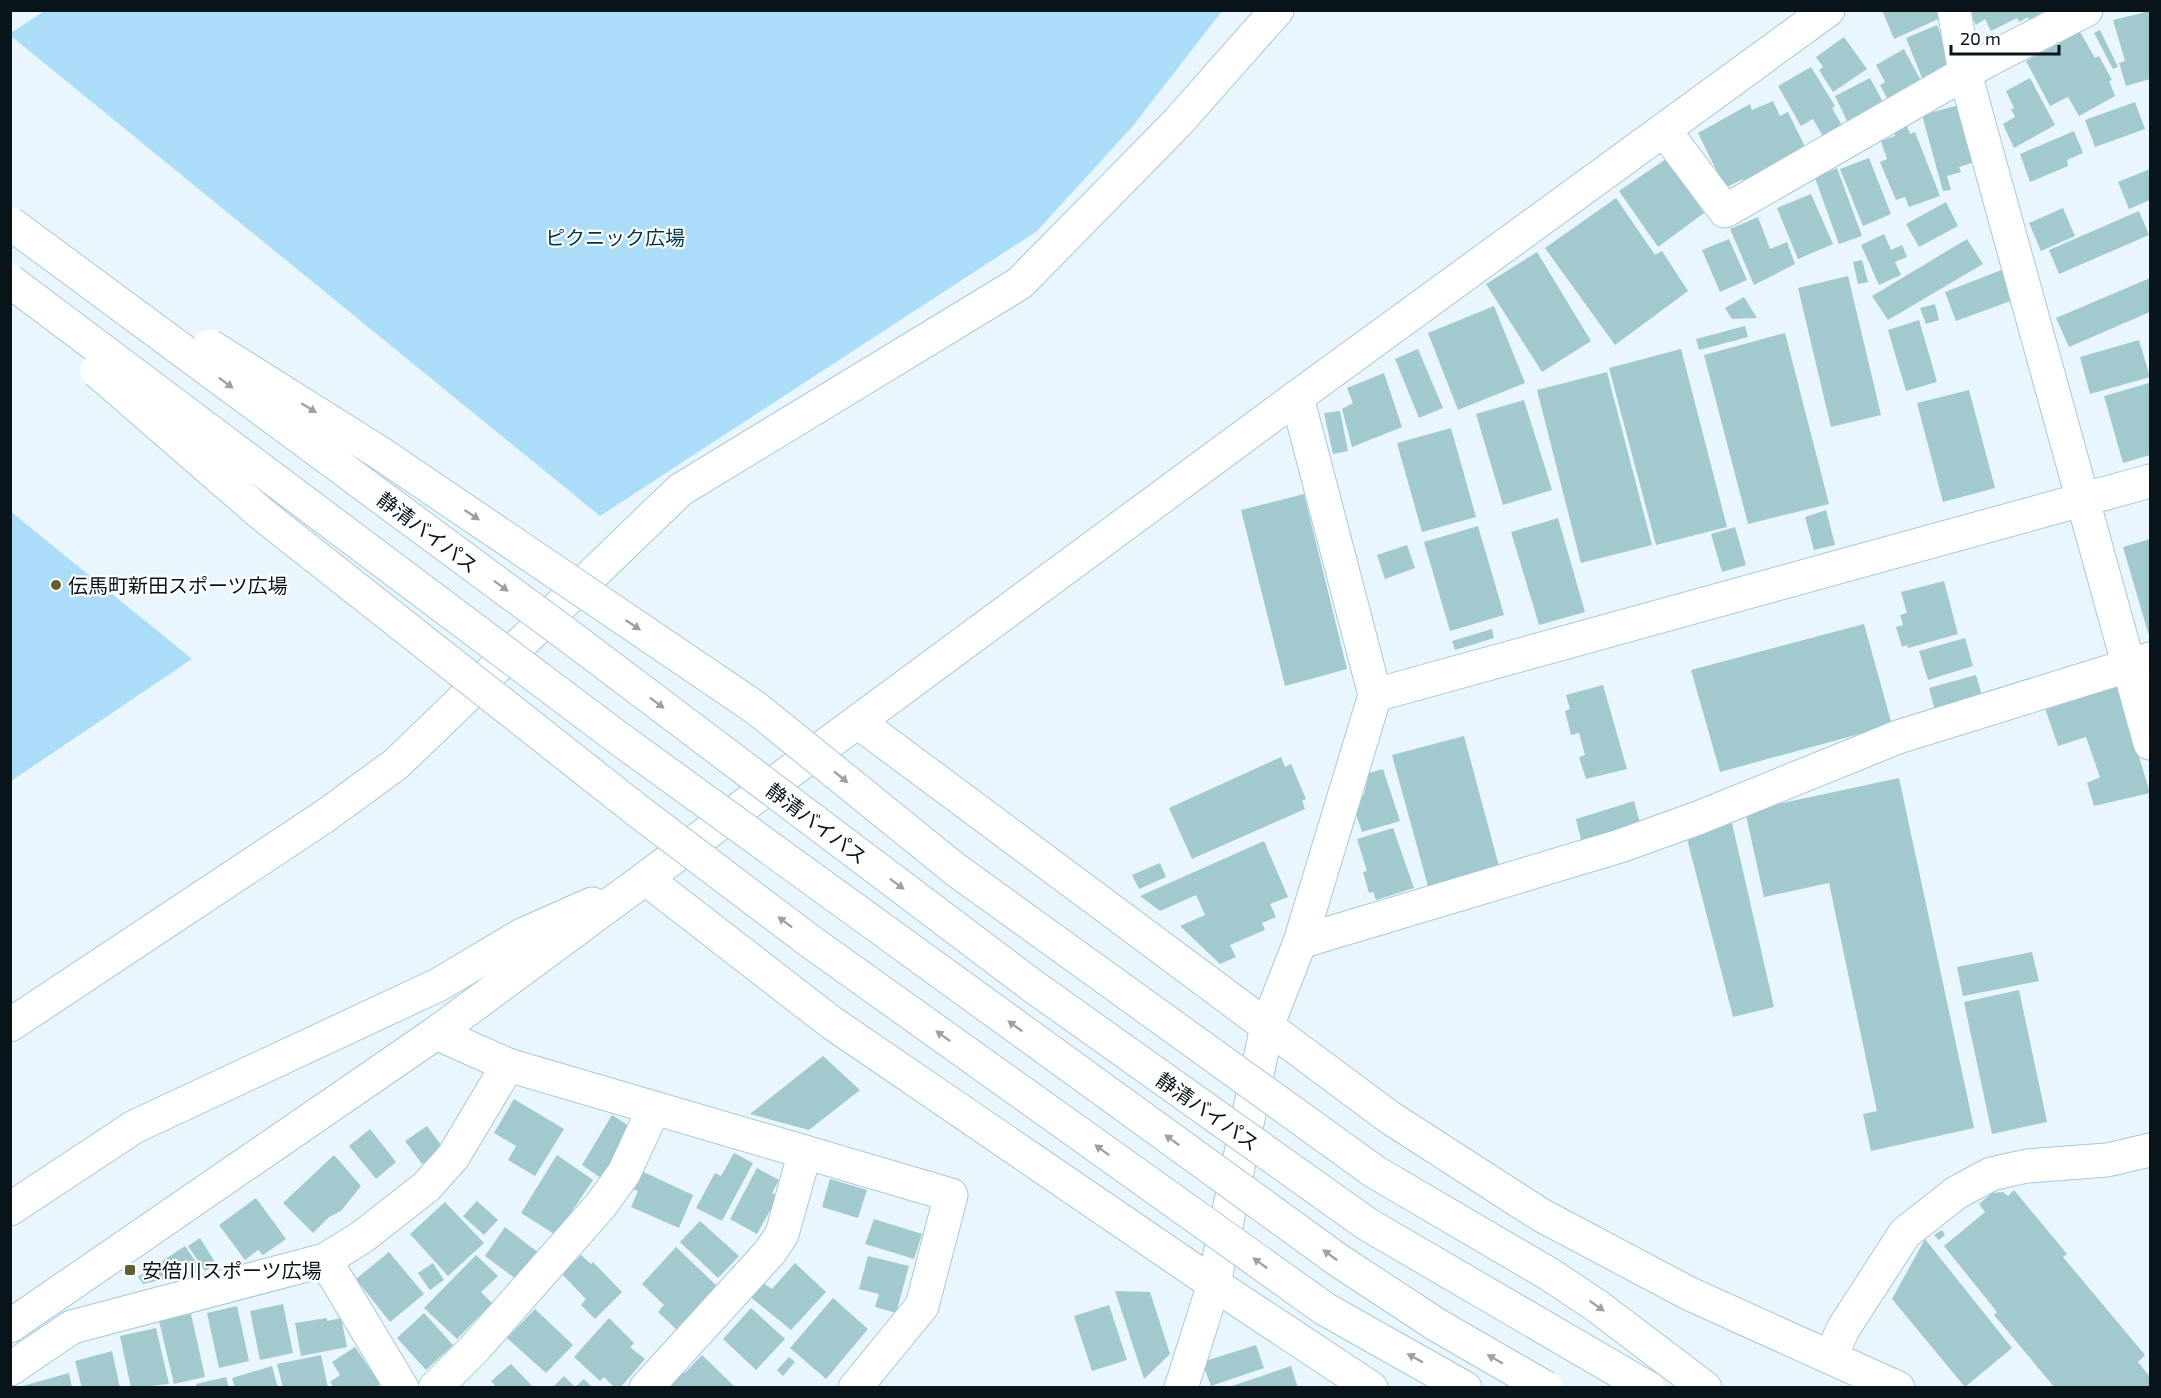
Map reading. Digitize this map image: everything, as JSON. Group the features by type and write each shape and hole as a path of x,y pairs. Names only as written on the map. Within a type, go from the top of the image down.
{"main road":[{"path":"10,1025 325,816 396,764 680,490 1020,283 1178,122 1277,10"},
{"path":"10,1326 436,1033 1297,397 1828,10"},
{"path":"1954,10 1965,73 2036,336 2083,499 2140,662 2151,743"},
{"path":"1664,130 1725,211 1965,73 2086,10"},
{"path":"10,222 380,453 756,708 956,870 1095,973 1375,1172 1549,1274 1597,1306 1706,1388"},
{"name":"静清バイパス","path":"10,222 560,629 1030,984 1174,1087 1367,1224 1648,1388"},
{"path":"10,281 612,733 1338,1260 1437,1325 1546,1388"},
{"path":"10,296 263,515 638,811 807,939 1325,1309 1465,1388"},
{"path":"1181,1388 1214,1284 1267,1026 1300,942 1375,695 1297,397"},
{"path":"1375,695 2151,481"},
{"path":"1300,942 1620,846 1698,818 1898,737 2140,662"},
{"path":"858,722 1389,1117 1541,1215 1690,1294 1898,1388"},
{"path":"12,1207 134,1127 438,985 559,916 641,883"},
{"path":"641,883 832,1023 1214,1284 1371,1388"},
{"path":"436,1033 508,1065 951,1195 922,1306 855,1388"},
{"path":"10,1369 72,1327 324,1260 362,1236 426,1187 453,1157 508,1065"},
{"path":"435,1388 474,1349 601,1205 624,1173 654,1108"},
{"path":"1831,1356 1843,1329 1905,1233 1956,1193 1991,1174 2027,1167 2107,1160 2151,1150"},
{"path":"646,1388 770,1252 782,1234 805,1152"},
{"path":"324,1260 402,1388"}],"green space":[{"name":"ピクニック広場","path":"46,10 1222,11 1132,127 1037,231 600,516 11,36 11,33"},
{"name":"伝馬町新田スポーツ広場","path":"10,511 192,659 11,781 10,781"}],"building":[{"path":"1882,10 1943,10 1945,16 1894,39"},
{"path":"1969,10 2046,10 2029,20 2028,17 2019,22 2017,18 1991,31 1985,19 1976,25"},
{"path":"2150,11 2150,79 2126,86 2119,63 2125,61 2113,20"},
{"path":"1937,25 1949,57 1945,59 1947,68 1922,78 1906,38"},
{"path":"2100,30 2118,67 2113,69 2094,33"},
{"path":"2080,32 2095,58 2099,56 2112,80 2109,81 2115,96 2079,116 2068,97 2050,106 2026,61"},
{"path":"1844,37 1867,69 1833,92 1819,70 1823,67 1816,57"},
{"path":"1904,49 1921,81 1889,102 1880,85 1885,82 1876,65"},
{"path":"1811,67 1835,106 1832,108 1844,129 1825,140 1813,119 1801,126 1778,86"},
{"path":"1870,78 1885,106 1849,125 1835,96"},
{"path":"2030,78 2055,125 2014,148 2003,124 2015,117 2011,109 2014,108 2006,91"},
{"path":"1773,101 1780,116 1788,112 1807,151 1745,184 1743,179 1725,188 1698,133 1750,104 1752,110"},
{"path":"2135,102 2145,129 2095,147 2085,120"},
{"path":"1959,105 1975,162 1959,167 1961,172 1947,176 1951,190 1943,191 1922,115"},
{"path":"1906,124 1910,134 1915,132 1940,196 1909,207 1905,197 1896,200 1880,162 1887,159 1881,141 1895,136 1894,131"},
{"path":"2074,131 2083,153 2067,160 2068,166 2030,182 2020,154"},
{"path":"1869,158 1891,214 1863,226 1840,169"},
{"path":"1666,159 1704,213 1658,247 1619,191"},
{"path":"1837,168 1862,236 1839,244 1815,178"},
{"path":"2150,169 2150,200 2129,209 2118,182"},
{"path":"1811,194 1833,244 1798,259 1777,208"},
{"path":"1616,198 1655,255 1662,251 1688,291 1615,345 1545,248"},
{"path":"1946,202 1958,226 1919,247 1906,224"},
{"path":"2063,208 2075,236 2041,251 2029,223"},
{"path":"2139,211 2149,235 2059,274 2049,250"},
{"path":"1758,217 1770,249 1787,242 1795,264 1754,285 1730,229"},
{"path":"1884,234 1891,250 1902,245 1907,257 1895,262 1901,275 1879,285 1861,245"},
{"path":"1729,239 1747,280 1720,292 1702,250"},
{"path":"1967,239 1983,264 1888,320 1872,296"},
{"path":"1537,252 1591,341 1542,372 1486,284"},
{"path":"1862,260 1868,282 1858,284 1853,262"},
{"path":"2004,269 2016,299 1956,321 1945,292"},
{"path":"1848,276 1881,415 1831,427 1798,288"},
{"path":"2150,278 2150,312 2069,347 2056,318"},
{"path":"1744,297 1757,318 1732,319 1725,308"},
{"path":"1935,304 1939,320 1926,324 1920,308"},
{"path":"1494,306 1525,383 1458,410 1428,333"},
{"path":"1919,320 1937,382 1906,391 1888,330"},
{"path":"1745,326 1748,337 1699,350 1696,339"},
{"path":"1785,333 1829,504 1748,524 1704,355"},
{"path":"2139,340 2150,377 2090,394 2080,357"},
{"path":"1418,349 1443,408 1419,418 1395,359"},
{"path":"1681,349 1727,527 1656,545 1609,368"},
{"path":"1607,372 1652,545 1581,563 1537,390"},
{"path":"1384,373 1402,427 1352,447 1342,409 1353,403 1347,388"},
{"path":"2149,383 2150,455 2123,463 2104,396"},
{"path":"1969,390 1995,488 1943,502 1917,403"},
{"path":"1524,400 1552,490 1503,505 1476,414"},
{"path":"1340,411 1348,451 1333,454 1324,413"},
{"path":"1451,428 1476,517 1422,532 1397,443"},
{"path":"1304,494 1347,669 1285,686 1241,510"},
{"path":"1826,510 1835,545 1814,550 1805,517"},
{"path":"1558,518 1585,612 1539,625 1511,532"},
{"path":"1478,526 1504,615 1450,631 1424,542"},
{"path":"1735,527 1746,565 1722,572 1711,534"},
{"path":"2150,539 2150,635 2149,636 2123,547"},
{"path":"1407,545 1415,568 1385,579 1377,555"},
{"path":"1944,581 1958,634 1908,648 1907,645 1902,647 1896,627 1903,625 1900,615 1907,613 1901,592"},
{"path":"1864,624 1892,725 1720,772 1691,670"},
{"path":"1492,629 1494,638 1455,650 1452,641"},
{"path":"1965,638 1973,666 1928,680 1919,651"},
{"path":"1976,675 1983,699 1935,711 1929,688"},
{"path":"2117,684 2150,793 2094,806 2087,783 2100,777 2086,737 2058,746 2045,708"},
{"path":"1603,685 1627,769 1586,779 1579,757 1585,755 1579,733 1571,735 1565,711 1570,709 1566,695"},
{"path":"1464,736 1500,870 1429,890 1392,755"},
{"path":"1281,757 1285,767 1291,764 1306,799 1302,801 1305,809 1192,859 1169,808"},
{"path":"1383,769 1400,821 1362,832 1356,814 1360,797 1364,795 1369,773"},
{"path":"1899,778 1974,1128 1871,1151 1863,1114 1877,1111 1829,883 1764,897 1745,811"},
{"path":"1634,801 1641,827 1582,844 1576,819"},
{"path":"1732,823 1774,1007 1733,1017 1687,839"},
{"path":"1393,828 1414,888 1376,900 1373,892 1369,893 1363,872 1367,871 1357,839"},
{"path":"1264,841 1288,897 1270,904 1276,917 1262,923 1265,930 1230,945 1236,957 1220,964 1180,926 1205,915 1196,895 1160,911 1140,896"},
{"path":"1160,863 1166,877 1139,889 1132,875"},
{"path":"2032,952 2039,981 1963,996 1957,967"},
{"path":"2019,990 2047,1122 1992,1134 1964,1002"},
{"path":"823,1056 860,1090 809,1130 750,1114"},
{"path":"514,1099 564,1129 535,1176 508,1160 516,1146 494,1133"},
{"path":"612,1115 632,1128 601,1178 582,1165"},
{"path":"427,1126 444,1149 422,1164 405,1141"},
{"path":"370,1129 396,1162 376,1179 349,1146"},
{"path":"734,1153 753,1163 722,1221 696,1208 715,1173 721,1176"},
{"path":"334,1155 361,1186 341,1211 329,1217 313,1233 283,1203"},
{"path":"557,1155 593,1180 556,1235 521,1213"},
{"path":"757,1168 779,1180 772,1193 778,1196 757,1234 730,1219"},
{"path":"637,1169 693,1195 679,1228 631,1207 638,1191 630,1188"},
{"path":"830,1179 867,1190 858,1218 822,1207"},
{"path":"2014,1190 2067,1254 2063,1257 2145,1355 2138,1362 2150,1377 2150,1388 2055,1388 1994,1315 1997,1312 1944,1246 1985,1212 1979,1204 1992,1193 2003,1192 2008,1196"},
{"path":"256,1198 286,1239 263,1255 258,1250 245,1260 219,1225"},
{"path":"477,1201 498,1220 484,1235 463,1216"},
{"path":"445,1202 484,1243 448,1276 410,1234"},
{"path":"874,1219 922,1234 914,1259 865,1244"},
{"path":"700,1221 739,1256 718,1278 680,1242"},
{"path":"505,1227 540,1254 520,1282 485,1256"},
{"path":"1942,1230 1945,1235 1939,1240 1934,1235"},
{"path":"200,1238 216,1264 205,1271 188,1246"},
{"path":"1925,1239 2012,1348 1965,1387 1892,1299"},
{"path":"185,1246 202,1271 143,1284 138,1277"},
{"path":"676,1247 720,1289 678,1331 658,1312 664,1305 642,1284"},
{"path":"389,1252 424,1294 390,1322 356,1279"},
{"path":"476,1255 498,1276 481,1292 492,1303 457,1339 424,1308"},
{"path":"581,1255 591,1264 593,1262 622,1292 595,1319 581,1305 586,1299 562,1274"},
{"path":"868,1256 909,1266 896,1313 875,1307 879,1294 859,1289"},
{"path":"433,1263 444,1280 430,1290 418,1273"},
{"path":"795,1263 826,1292 791,1330 748,1295 760,1281 772,1289"},
{"path":"1115,1291 1150,1292 1170,1354 1144,1379"},
{"path":"833,1298 868,1329 826,1379 790,1348"},
{"path":"283,1304 293,1353 260,1360 250,1311"},
{"path":"1109,1305 1127,1360 1092,1371 1074,1316"},
{"path":"237,1306 249,1361 219,1368 207,1313"},
{"path":"751,1308 785,1339 756,1370 723,1339"},
{"path":"535,1309 573,1345 546,1373 507,1338"},
{"path":"424,1313 453,1345 426,1370 397,1338"},
{"path":"191,1314 205,1377 174,1384 159,1321"},
{"path":"327,1318 327,1321 341,1318 347,1347 301,1356 295,1323"},
{"path":"609,1318 634,1343 630,1347 645,1359 620,1388 615,1388 604,1377 600,1381 574,1357"},
{"path":"156,1328 169,1384 131,1388 120,1336"},
{"path":"1256,1345 1264,1368 1211,1386 1202,1362"},
{"path":"355,1347 380,1384 375,1388 334,1388 330,1382 340,1375 332,1362"},
{"path":"112,1351 120,1388 82,1388 75,1361"},
{"path":"321,1355 328,1388 283,1388 277,1364"},
{"path":"702,1355 736,1388 674,1388 668,1382 681,1370 685,1373"},
{"path":"789,1357 795,1362 783,1376 777,1370"},
{"path":"511,1364 534,1388 492,1388 495,1385 491,1381"},
{"path":"272,1366 278,1388 235,1388 232,1378"},
{"path":"1291,1366 1298,1388 1229,1388 1229,1387"},
{"path":"69,1373 72,1388 19,1388 19,1387"},
{"path":"564,1376 575,1387 584,1379 593,1388 552,1388"},
{"path":"226,1377 229,1388 197,1388 196,1384"}],"place":[{"name":"伝馬町新田スポーツ広場","path":"56,585"},
{"name":"安倍川スポーツ広場","path":"130,1270"}]}
